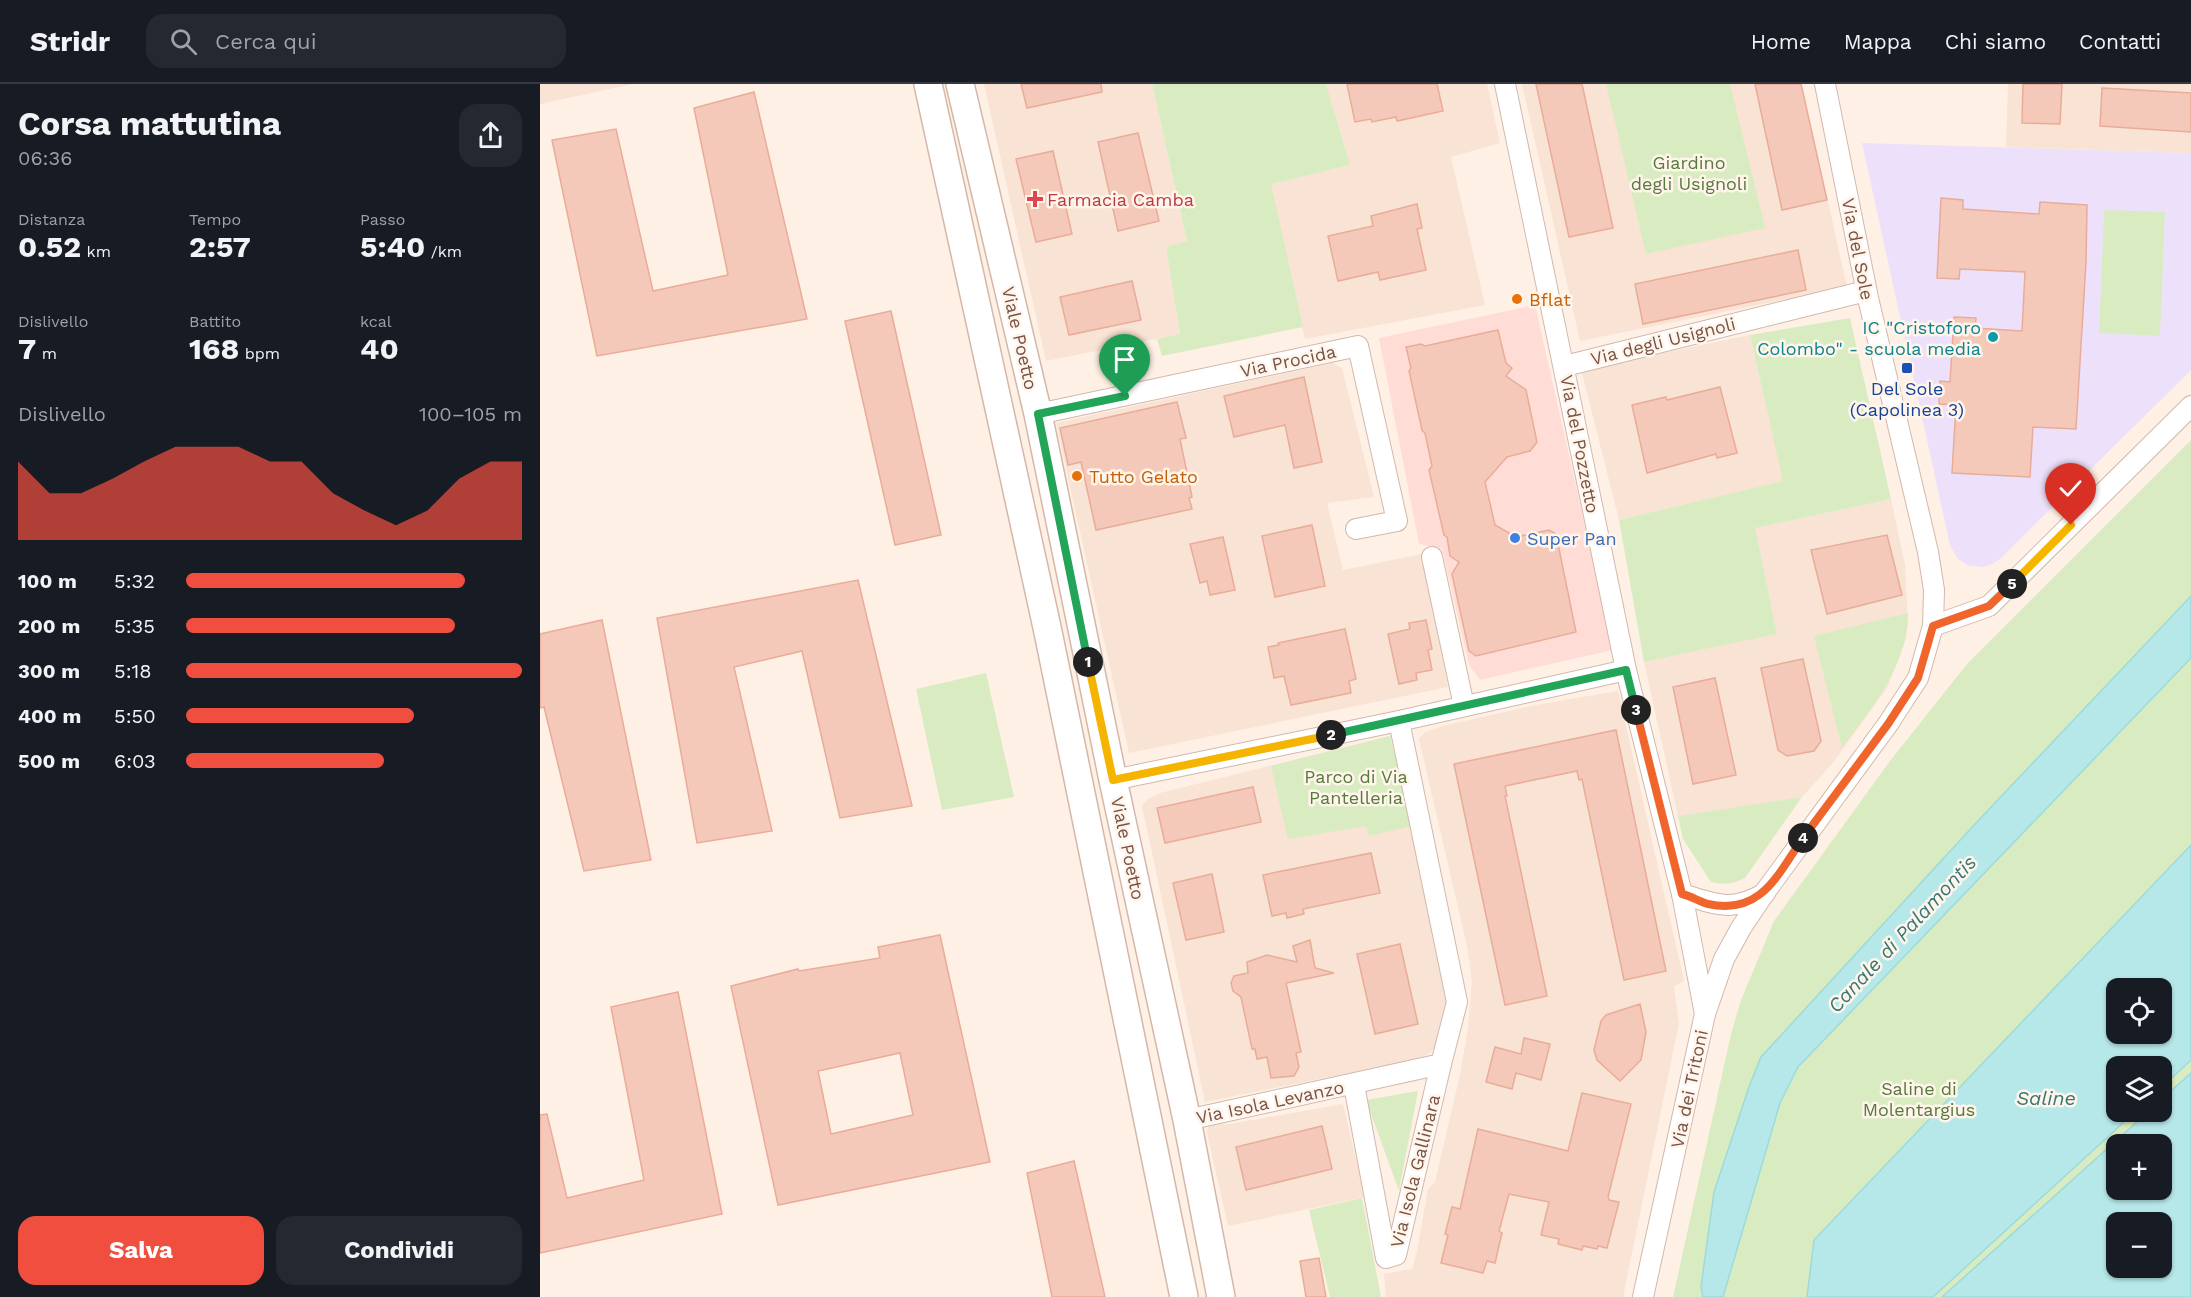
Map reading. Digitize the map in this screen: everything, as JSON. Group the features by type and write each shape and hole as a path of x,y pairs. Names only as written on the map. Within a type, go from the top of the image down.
{"main road":[{"name":"Viale Poetto","path":"928,84 1048,632 1184,1297"},
{"name":"Viale Poetto","path":"960,84 1038,414 1113,780 1187,1120 1221,1297"}],"street":[{"name":"Via del Pozzetto","path":"1505,84 1626,670 1682,894 1705,1014"},
{"name":"Via del Sole","path":"1825,84 1866,291 1928,552 1934,590 1933,626"},
{"name":"Via degli Usignoli","path":"1565,366 1866,291"},
{"name":"Via Procida","path":"1038,414 1358,346 1397,521 1356,530"},
{"path":"1933,626 1989,606 2191,406"},
{"path":"1432,557 1464,706"},
{"name":"Via dei Tritoni","path":"1643,1297 1705,1014 1724,959 1765,892 1888,724 1918,678 1933,626"},
{"path":"1113,780 1399,721 1626,670"},
{"name":"Via Isola Gallinara","path":"1399,721 1457,1002 1396,1255 1386,1258 1354,1085 1441,1064"},
{"name":"Via dei Tritoni","path":"1682,894 1722,906 1737,905 1765,892"},
{"name":"Via Isola Levanzo","path":"1187,1120 1354,1085"}],"shaded area":[{"path":"540,84 633,84 540,104"},
{"path":"984,84 1152,84 1187,242 1166,247 1180,334 1046,361"},
{"path":"1326,84 1487,84 1500,143 1451,157 1485,305 1305,339 1270,184 1350,165"},
{"path":"1522,84 1802,84 1847,287 1580,341"},
{"path":"2008,84 2191,84 2191,153 2006,147"},
{"path":"1862,143 2191,153 2191,370 1999,560 1990,565 1983,567 1967,565 1958,559 1950,545"},
{"path":"1535,305 1613,650 1480,680 1469,665 1442,549 1419,544 1379,338"},
{"path":"1750,335 1784,481 1619,520 1582,373 1584,369"},
{"path":"1332,363 1342,368 1374,497 1327,503 1343,570 1422,554 1448,687 1129,753 1056,423"},
{"path":"1891,499 1905,565 1908,624 1906,639 1887,688 1832,764 1802,797 1678,816 1644,662 1777,634 1754,528"},
{"path":"1618,691 1684,981 1674,987 1679,1023 1623,1297 1386,1297 1384,1274 1412,1269 1417,1252 1428,1189 1435,1182 1460,1075 1468,1028 1472,982 1468,951 1419,739 1425,732 1442,726 1536,705"},
{"path":"1390,736 1450,1002 1437,1045 1430,1053 1418,1059 1205,1102 1142,806 1148,799 1160,793"},
{"path":"1343,1104 1365,1197 1228,1226 1208,1137 1207,1130 1210,1124 1219,1118 1224,1125"}],"green space":[{"path":"1152,84 1326,84 1350,165 1271,184 1303,327 1162,356 1157,339 1180,334 1166,247 1187,241"},
{"name":"Giardino degli Usignoli","path":"1606,84 1730,84 1765,228 1646,254"},
{"path":"2104,210 2165,212 2160,336 2099,333"},
{"path":"1850,318 1891,499 1755,528 1777,634 1644,662 1619,520 1783,481 1750,335"},
{"name":"Saline di Molentargius","path":"2191,440 2191,1297 1673,1297 1731,1034 1741,1000 1774,921 1890,761 1967,664"},
{"path":"1908,613 1906,633 1895,669 1876,702 1842,748 1814,636"},
{"path":"986,673 1014,797 942,810 916,689"},
{"name":"Parco di Via Pantelleria","path":"1390,736 1412,826 1369,836 1366,826 1288,839 1271,766"},
{"path":"1802,797 1745,878 1736,882 1724,884 1711,882 1683,839 1678,816"},
{"path":"1418,1091 1399,1191 1366,1100"},
{"path":"1362,1198 1381,1297 1330,1297 1309,1210"}],"water":[{"name":"Canale di Palamontis","path":"2191,596 2191,658 1798,1067 1780,1103 1723,1297 1703,1297 1701,1287 1714,1192 1761,1057 1976,823"},
{"name":"Saline","path":"2191,845 2191,1060 2172,1078 2172,1056 2106,1056 2106,1122 2124,1122 2111,1134 2106,1134 2106,1139 1933,1297 1807,1297 1814,1240"},
{"name":"Saline","path":"2191,1073 2191,1297 1942,1297 2106,1150 2106,1200 2172,1200 2172,1134 2124,1134 2137,1122 2172,1122 2172,1090"}],"building":[{"path":"1021,84 1101,84 1102,92 1027,108"},
{"path":"1347,84 1437,84 1443,111 1397,121 1396,117 1372,122 1371,119 1355,122"},
{"path":"1536,84 1582,84 1613,228 1569,237"},
{"path":"1755,84 1801,84 1827,200 1782,210"},
{"path":"2023,84 2062,84 2060,124 2022,123"},
{"path":"2102,88 2191,93 2191,132 2100,126"},
{"path":"754,92 807,319 597,356 552,140 616,129 653,291 728,275 694,108"},
{"path":"1138,133 1159,221 1118,231 1098,142"},
{"path":"1053,151 1072,234 1036,242 1016,159"},
{"name":"IC \"Cristoforo Colombo\" - scuola media","path":"1941,198 1963,200 1963,209 2039,214 2040,202 2087,205 2076,429 2033,427 2030,477 1952,473 1956,405 1939,404 1940,381 1950,382 1954,317 1976,318 1975,328 2022,331 2025,272 1960,269 1959,279 1937,278"},
{"path":"1417,204 1422,228 1417,229 1426,270 1380,280 1378,272 1338,281 1328,236 1373,226 1371,216"},
{"path":"1798,250 1806,290 1643,324 1635,284"},
{"path":"1132,281 1141,320 1069,335 1060,297"},
{"path":"891,311 941,535 895,545 845,321"},
{"path":"1498,330 1506,363 1512,368 1506,376 1526,390 1537,442 1530,451 1507,457 1485,482 1495,525 1516,537 1549,530 1556,534 1576,632 1476,656 1469,651 1452,574 1459,562 1450,556 1447,537 1444,535 1429,470 1432,466 1409,371 1411,368 1406,347 1421,344 1425,346"},
{"path":"1304,377 1322,462 1294,468 1285,425 1234,437 1224,396"},
{"path":"1720,387 1737,453 1717,458 1716,454 1647,473 1632,405 1666,397 1667,400"},
{"path":"1177,402 1186,438 1180,439 1192,497 1189,498 1192,509 1096,530 1081,462 1068,465 1060,428"},
{"path":"1312,525 1325,586 1275,597 1262,536"},
{"path":"1887,535 1902,595 1827,614 1811,550"},
{"path":"1223,537 1235,590 1210,595 1207,581 1200,583 1190,544"},
{"path":"858,580 912,806 840,818 802,651 734,667 772,831 697,843 657,618"},
{"path":"602,620 651,860 584,871 544,707 540,708 540,634"},
{"path":"1426,620 1432,649 1428,650 1432,670 1416,673 1417,680 1399,684 1388,634 1410,629 1409,623"},
{"path":"1345,629 1356,679 1349,681 1351,693 1291,705 1284,676 1274,678 1268,647"},
{"path":"1803,659 1821,741 1814,751 1787,756 1778,750 1761,668"},
{"path":"1715,678 1736,775 1693,784 1673,687"},
{"path":"1616,730 1666,971 1624,980 1582,779 1579,780 1577,771 1505,786 1507,796 1505,796 1547,996 1505,1005 1454,764"},
{"path":"1253,787 1261,822 1165,843 1157,808"},
{"path":"1371,853 1380,893 1303,909 1304,914 1287,918 1286,913 1272,916 1263,875"},
{"path":"1212,874 1224,932 1186,940 1173,883"},
{"path":"940,935 990,1162 778,1205 731,986 798,969 799,971 880,958 878,947","holes":["900,1053 913,1115 831,1134 818,1071"]},
{"path":"1310,940 1315,968 1334,973 1286,983 1301,1052 1296,1053 1299,1067 1294,1076 1271,1078 1267,1057 1257,1059 1255,1049 1252,1049 1241,997 1233,991 1231,983 1234,976 1248,973 1247,962 1267,955 1297,962 1293,946"},
{"path":"1400,944 1418,1024 1375,1034 1357,954"},
{"path":"678,992 722,1214 540,1253 540,1115 547,1114 567,1198 644,1180 611,1007"},
{"path":"1640,1004 1646,1032 1641,1060 1620,1081 1597,1060 1594,1050 1601,1021 1606,1015"},
{"path":"1524,1038 1550,1044 1541,1080 1516,1073 1512,1089 1486,1082 1495,1047 1521,1054"},
{"path":"1582,1093 1631,1104 1608,1197 1609,1200 1619,1202 1607,1248 1598,1246 1597,1249 1583,1246 1582,1250 1558,1244 1559,1239 1541,1235 1549,1202 1509,1194 1499,1231 1502,1233 1495,1263 1487,1261 1483,1273 1441,1263 1452,1207 1460,1209 1478,1129 1568,1151"},
{"path":"1322,1126 1332,1169 1246,1190 1236,1147"},
{"path":"1074,1161 1105,1297 1052,1297 1027,1173"},
{"path":"1319,1258 1326,1297 1306,1297 1300,1261"}],"place":[{"name":"Farmacia Camba","path":"1035,199"},
{"name":"Bflat","path":"1517,299"},
{"name":"IC \"Cristoforo Colombo\" - scuola media","path":"1993,337"},
{"name":"Del Sole (Capolinea 3)","path":"1907,368"},
{"name":"Tutto Gelato","path":"1077,476"},
{"name":"Super Pan","path":"1515,538"}],"route":[{"path":"1125,396 1038,414 1113,780 1399,721 1626,670 1682,894 1722,906 1737,905 1765,892 1824,808 1888,724 1918,678 1933,626 1989,606 2071,525"}]}
